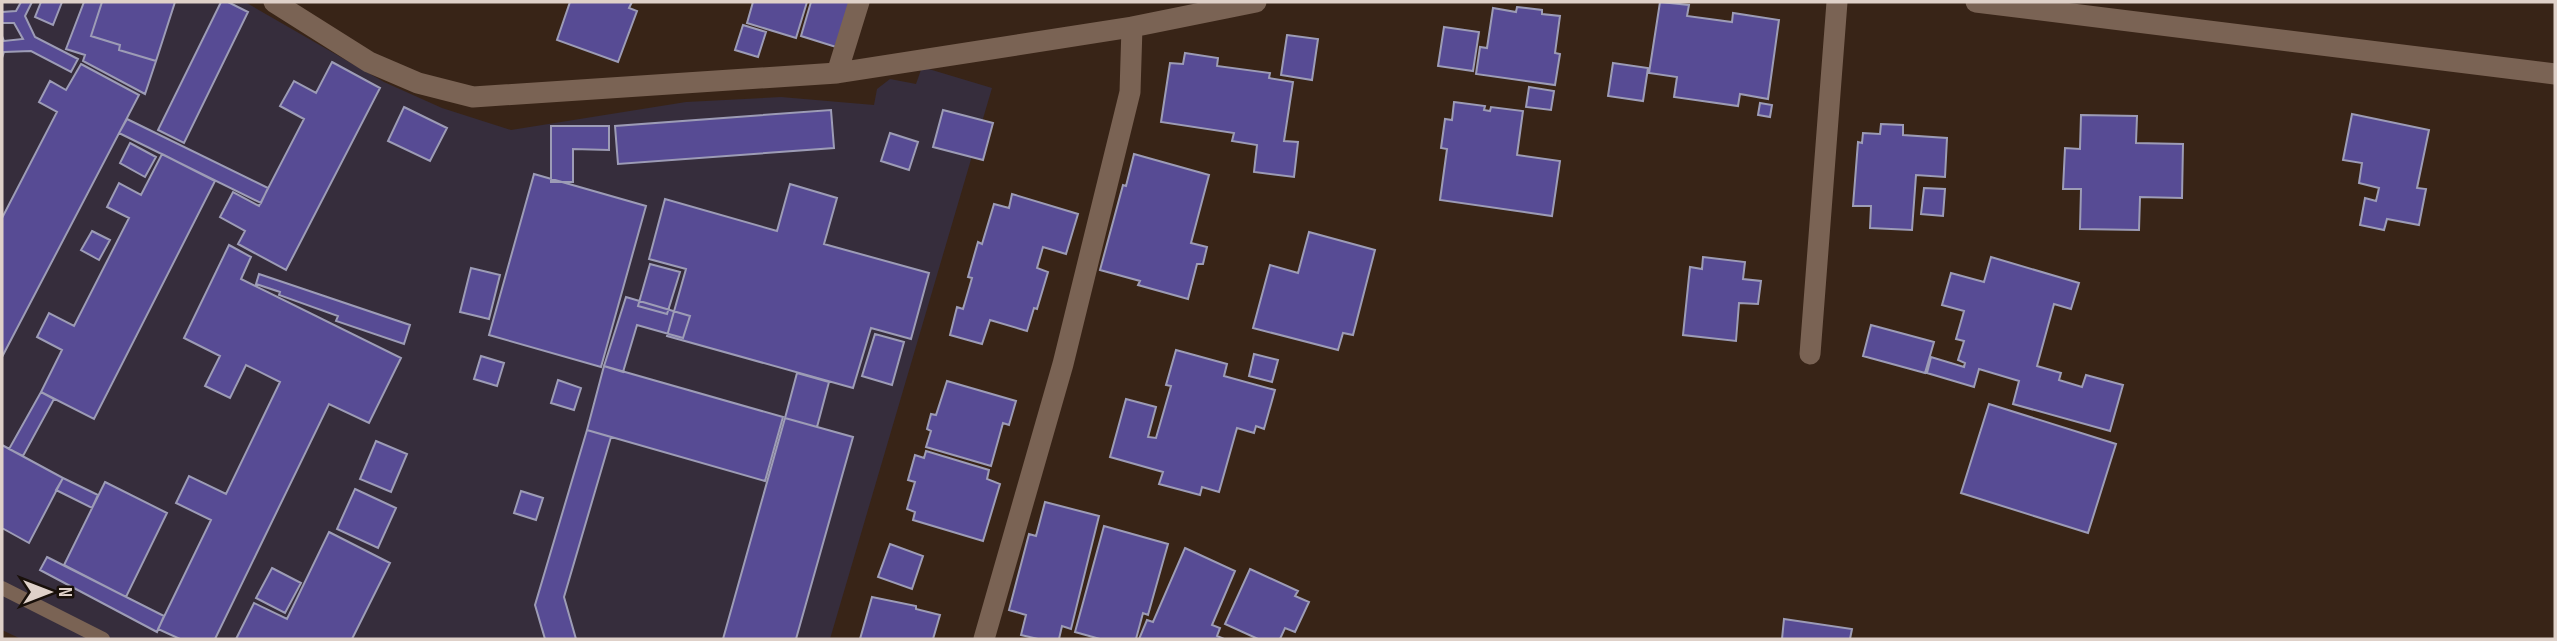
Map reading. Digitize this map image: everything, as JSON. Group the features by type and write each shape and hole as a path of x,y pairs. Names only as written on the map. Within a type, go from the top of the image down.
{"street":[{"path":"274,2 369,62 418,83 473,97 837,73 1132,27 1256,2"},
{"path":"837,73 859,2"},
{"path":"1810,354 1837,2"},
{"path":"1976,2 2555,74"},
{"path":"984,639 1063,365 1130,92 1132,27"}],"lane":[{"path":"2,588 103,639"}],"shaded area":[{"path":"2,2 245,2 384,82 442,108 511,130 686,102 781,97 874,105 877,89 890,79 916,84 922,67 992,88 830,639 21,639 2,630"}],"building":[{"path":"21,2 32,2 25,16 35,37 78,59 71,72 31,51 4,52 2,58 2,36 4,41 23,39 14,23 2,23 2,12 16,11"},
{"path":"41,2 62,2 53,25 35,17"},
{"path":"84,2 102,2 91,36 120,45 119,50 156,61 145,94 83,61 85,55 66,49"},
{"path":"102,2 175,2 156,61 119,50 120,45 91,36"},
{"path":"221,2 228,2 248,12 184,143 158,130"},
{"path":"570,2 632,2 629,8 637,11 618,62 557,40"},
{"path":"753,2 807,2 796,38 747,23"},
{"path":"811,2 850,2 836,47 801,36"},
{"path":"1660,2 1689,5 1687,16 1732,22 1733,13 1779,20 1768,99 1740,94 1738,106 1674,97 1677,77 1649,73"},
{"path":"1517,7 1542,10 1542,14 1560,16 1555,53 1560,54 1555,85 1476,74 1480,47 1487,48 1493,8 1516,12"},
{"path":"743,25 766,32 758,57 735,50"},
{"path":"1444,27 1479,32 1473,71 1438,66"},
{"path":"1287,35 1318,39 1312,80 1281,75"},
{"path":"1185,53 1218,58 1217,66 1270,73 1269,78 1293,82 1284,141 1298,142 1294,177 1254,172 1257,145 1232,141 1234,133 1161,122 1170,63 1183,64"},
{"path":"332,62 380,88 286,270 238,244 245,231 220,217 233,192 259,206 304,119 280,106 294,81 316,93"},
{"path":"1613,63 1648,68 1643,101 1608,96"},
{"path":"81,64 139,95 2,357 2,218 57,112 39,102 50,81 66,90"},
{"path":"1529,87 1554,91 1551,110 1526,107"},
{"path":"1454,102 1485,106 1484,110 1490,111 1491,107 1523,111 1517,155 1560,161 1552,216 1440,200 1447,149 1441,148 1445,119 1452,120"},
{"path":"1760,103 1772,105 1770,117 1758,115"},
{"path":"404,107 447,128 430,161 388,141"},
{"path":"831,110 834,148 618,164 615,126"},
{"path":"943,110 993,123 983,160 933,147"},
{"path":"2352,114 2429,130 2417,188 2426,189 2419,225 2387,219 2384,230 2360,225 2365,198 2376,201 2379,188 2359,183 2362,163 2343,160"},
{"path":"2081,115 2137,116 2136,143 2183,144 2182,198 2140,197 2139,230 2080,229 2081,189 2063,189 2065,148 2080,149"},
{"path":"127,119 268,188 261,203 119,133"},
{"path":"1881,124 1903,125 1903,135 1947,138 1945,177 1916,175 1912,230 1870,228 1871,206 1853,206 1858,142 1862,143 1863,133 1880,134"},
{"path":"551,126 609,126 609,150 573,149 573,182 551,182"},
{"path":"890,133 918,142 909,170 881,161"},
{"path":"130,143 156,157 145,177 120,163"},
{"path":"162,154 215,181 94,419 41,392 62,350 37,337 49,313 74,326 129,218 107,207 119,183 141,195"},
{"path":"1134,154 1209,175 1191,243 1207,247 1203,264 1197,264 1188,299 1138,285 1140,281 1100,270"},
{"path":"534,174 646,206 601,367 489,335"},
{"path":"790,184 837,198 824,244 929,273 911,339 871,328 853,388 667,336 686,269 649,259 665,199 777,231"},
{"path":"1924,188 1945,189 1943,216 1921,214"},
{"path":"1012,194 1078,214 1066,254 1043,247 1037,268 1048,272 1027,331 990,320 982,344 950,335 957,307 963,309 972,278 968,277 978,242 982,244 994,204 1009,208"},
{"path":"92,231 110,240 99,260 81,250"},
{"path":"1309,232 1375,250 1353,335 1343,333 1338,350 1253,328 1270,265 1298,273"},
{"path":"229,245 251,257 241,279 401,358 369,423 329,404 215,639 180,639 158,629 211,520 176,503 189,476 226,494 280,382 246,365 230,398 205,386 220,356 184,338"},
{"path":"1703,257 1745,262 1743,279 1761,281 1758,304 1739,303 1736,341 1683,335 1690,267 1702,269"},
{"path":"1991,257 2079,283 2071,309 2054,304 2037,366 2061,373 2059,380 2082,387 2086,375 2123,385 2110,431 2013,404 2019,381 1979,369 1974,387 1927,373 1931,357 1964,367 1965,363 1958,360 1964,341 1956,339 1964,311 1942,305 1951,273 1984,282"},
{"path":"650,264 680,272 667,314 638,306"},
{"path":"471,268 500,275 489,319 460,312"},
{"path":"259,274 410,325 404,344 336,321 338,316 256,284"},
{"path":"626,297 690,316 683,338 637,325 623,372 604,366"},
{"path":"1871,325 1934,342 1925,373 1863,356"},
{"path":"875,334 904,342 892,385 862,376"},
{"path":"1176,350 1227,364 1224,376 1275,390 1264,429 1256,426 1254,433 1237,428 1219,492 1202,487 1200,495 1159,484 1163,472 1110,457 1126,399 1156,407 1148,437 1156,438 1171,386 1166,385"},
{"path":"1254,354 1278,360 1272,382 1249,376"},
{"path":"481,356 504,363 497,386 474,379"},
{"path":"604,366 783,417 765,481 587,430"},
{"path":"797,373 829,382 817,427 785,418"},
{"path":"558,380 581,388 574,410 551,403"},
{"path":"947,381 1016,401 1009,425 1003,423 991,466 926,447 931,431 927,429 931,414 936,415"},
{"path":"41,392 54,399 23,456 9,449"},
{"path":"1989,404 2116,444 2088,533 1961,493"},
{"path":"785,418 853,437 796,639 723,639"},
{"path":"587,430 611,437 564,597 576,639 545,639 535,605"},
{"path":"376,441 407,454 391,492 360,479"},
{"path":"2,445 63,478 29,543 2,528"},
{"path":"926,451 989,470 987,479 1000,484 983,541 913,520 915,512 907,509 915,482 908,480 915,455 924,458"},
{"path":"63,478 98,495 92,508 56,490"},
{"path":"105,482 167,513 126,597 64,565"},
{"path":"355,489 396,508 378,548 337,529"},
{"path":"521,491 543,498 536,520 514,513"},
{"path":"1045,502 1099,516 1071,629 1062,626 1059,639 1038,639 1021,635 1026,615 1009,610 1029,534 1036,536"},
{"path":"1104,526 1168,544 1148,615 1143,613 1136,639 1100,639 1075,632"},
{"path":"329,532 390,563 352,639 236,639 254,603 287,619"},
{"path":"890,544 923,556 912,589 878,577"},
{"path":"1185,548 1235,571 1212,625 1220,628 1217,636 1224,639 1139,639 1147,620 1153,622"},
{"path":"47,557 164,616 157,632 40,570"},
{"path":"272,568 301,583 285,613 256,598"},
{"path":"1250,569 1298,591 1295,596 1309,602 1295,632 1285,628 1280,639 1258,639 1225,624"},
{"path":"872,597 916,606 916,609 940,615 933,639 860,639"},
{"path":"1784,619 1852,629 1850,639 1782,639"}]}
